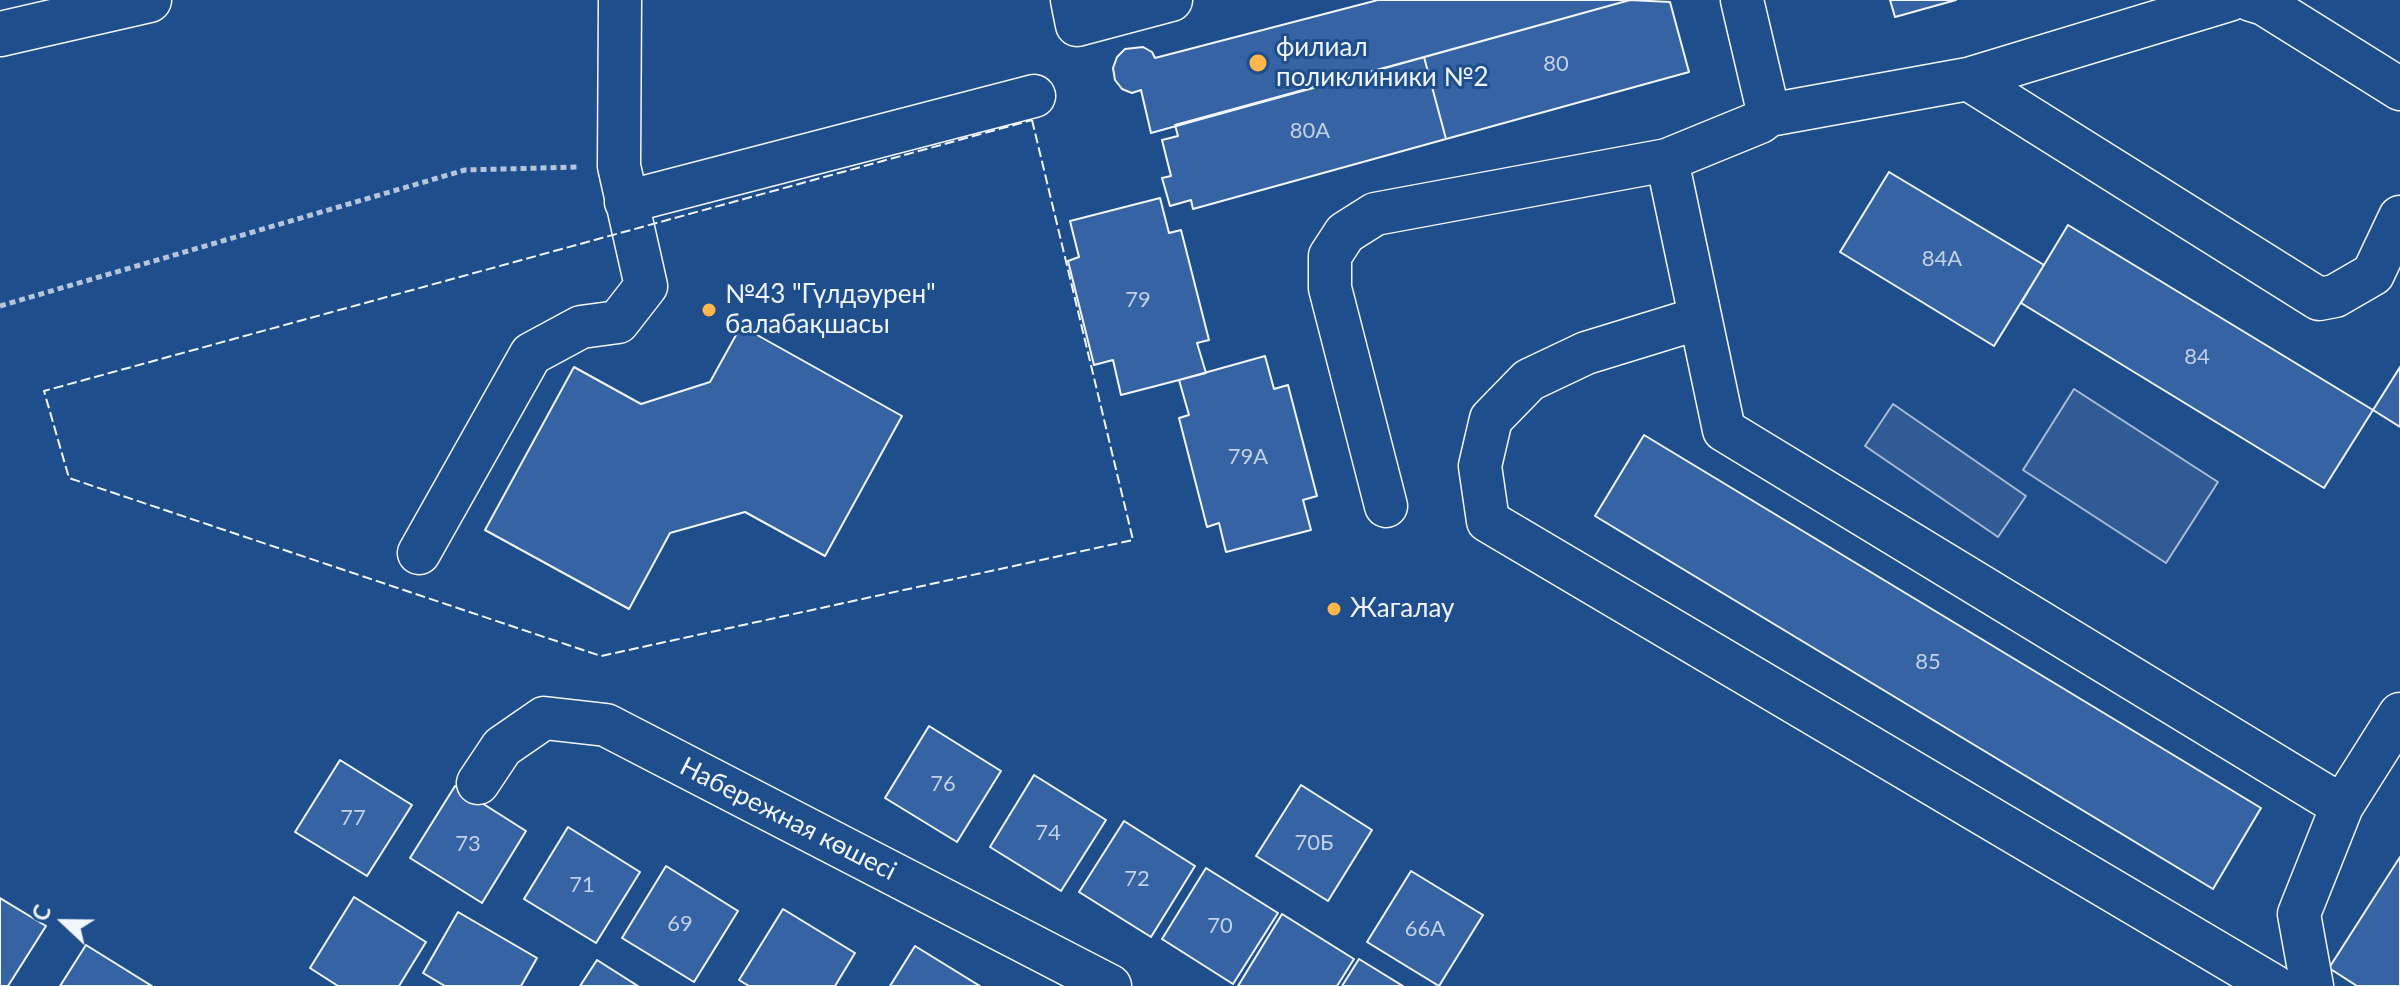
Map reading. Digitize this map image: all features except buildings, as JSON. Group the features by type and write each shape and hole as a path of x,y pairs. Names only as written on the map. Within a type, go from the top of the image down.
{"highway":[{"path":"0,34 149,0"}],"street":[{"path":"419,553 531,354 581,327 618,322 646,286 622,184 620,0"},
{"path":"1072,0 1077,25 1171,0"},
{"path":"1742,0 1769,115"},
{"path":"1386,506 1330,288 1330,256 1345,233 1375,214 1667,160 1760,122 1769,115 1968,79 2229,0"},
{"path":"2251,0 2264,4 2400,89"},
{"path":"1968,79 2319,299 2335,296 2373,274 2400,217"},
{"path":"622,184 1034,96"},
{"path":"1667,160 1724,430 2342,806"},
{"path":"1700,318 1586,353 1529,380 1491,419 1480,466 1488,521 2274,986"},
{"path":"2312,986 2299,914 2342,806 2400,714"},
{"name":"Набережная көшесі","path":"478,783 502,747 544,718 606,725 1110,986"}],"path":[{"path":"0,306 465,170 622,184"}],"shaded area":[{"path":"2074,389 2218,482 2166,563 2023,470"},
{"path":"1893,404 2026,496 1998,537 1865,446"}],"fence":[{"path":"1032,120 1133,540 601,656 69,478 44,391 1032,120"}],"place":[{"name":"филиал поликлиники №2","path":"1258,63"},
{"name":"№43 \"Гүлдәурен\" балабақшасы","path":"709,310"},
{"name":"Жагалау","path":"1334,609"}]}
